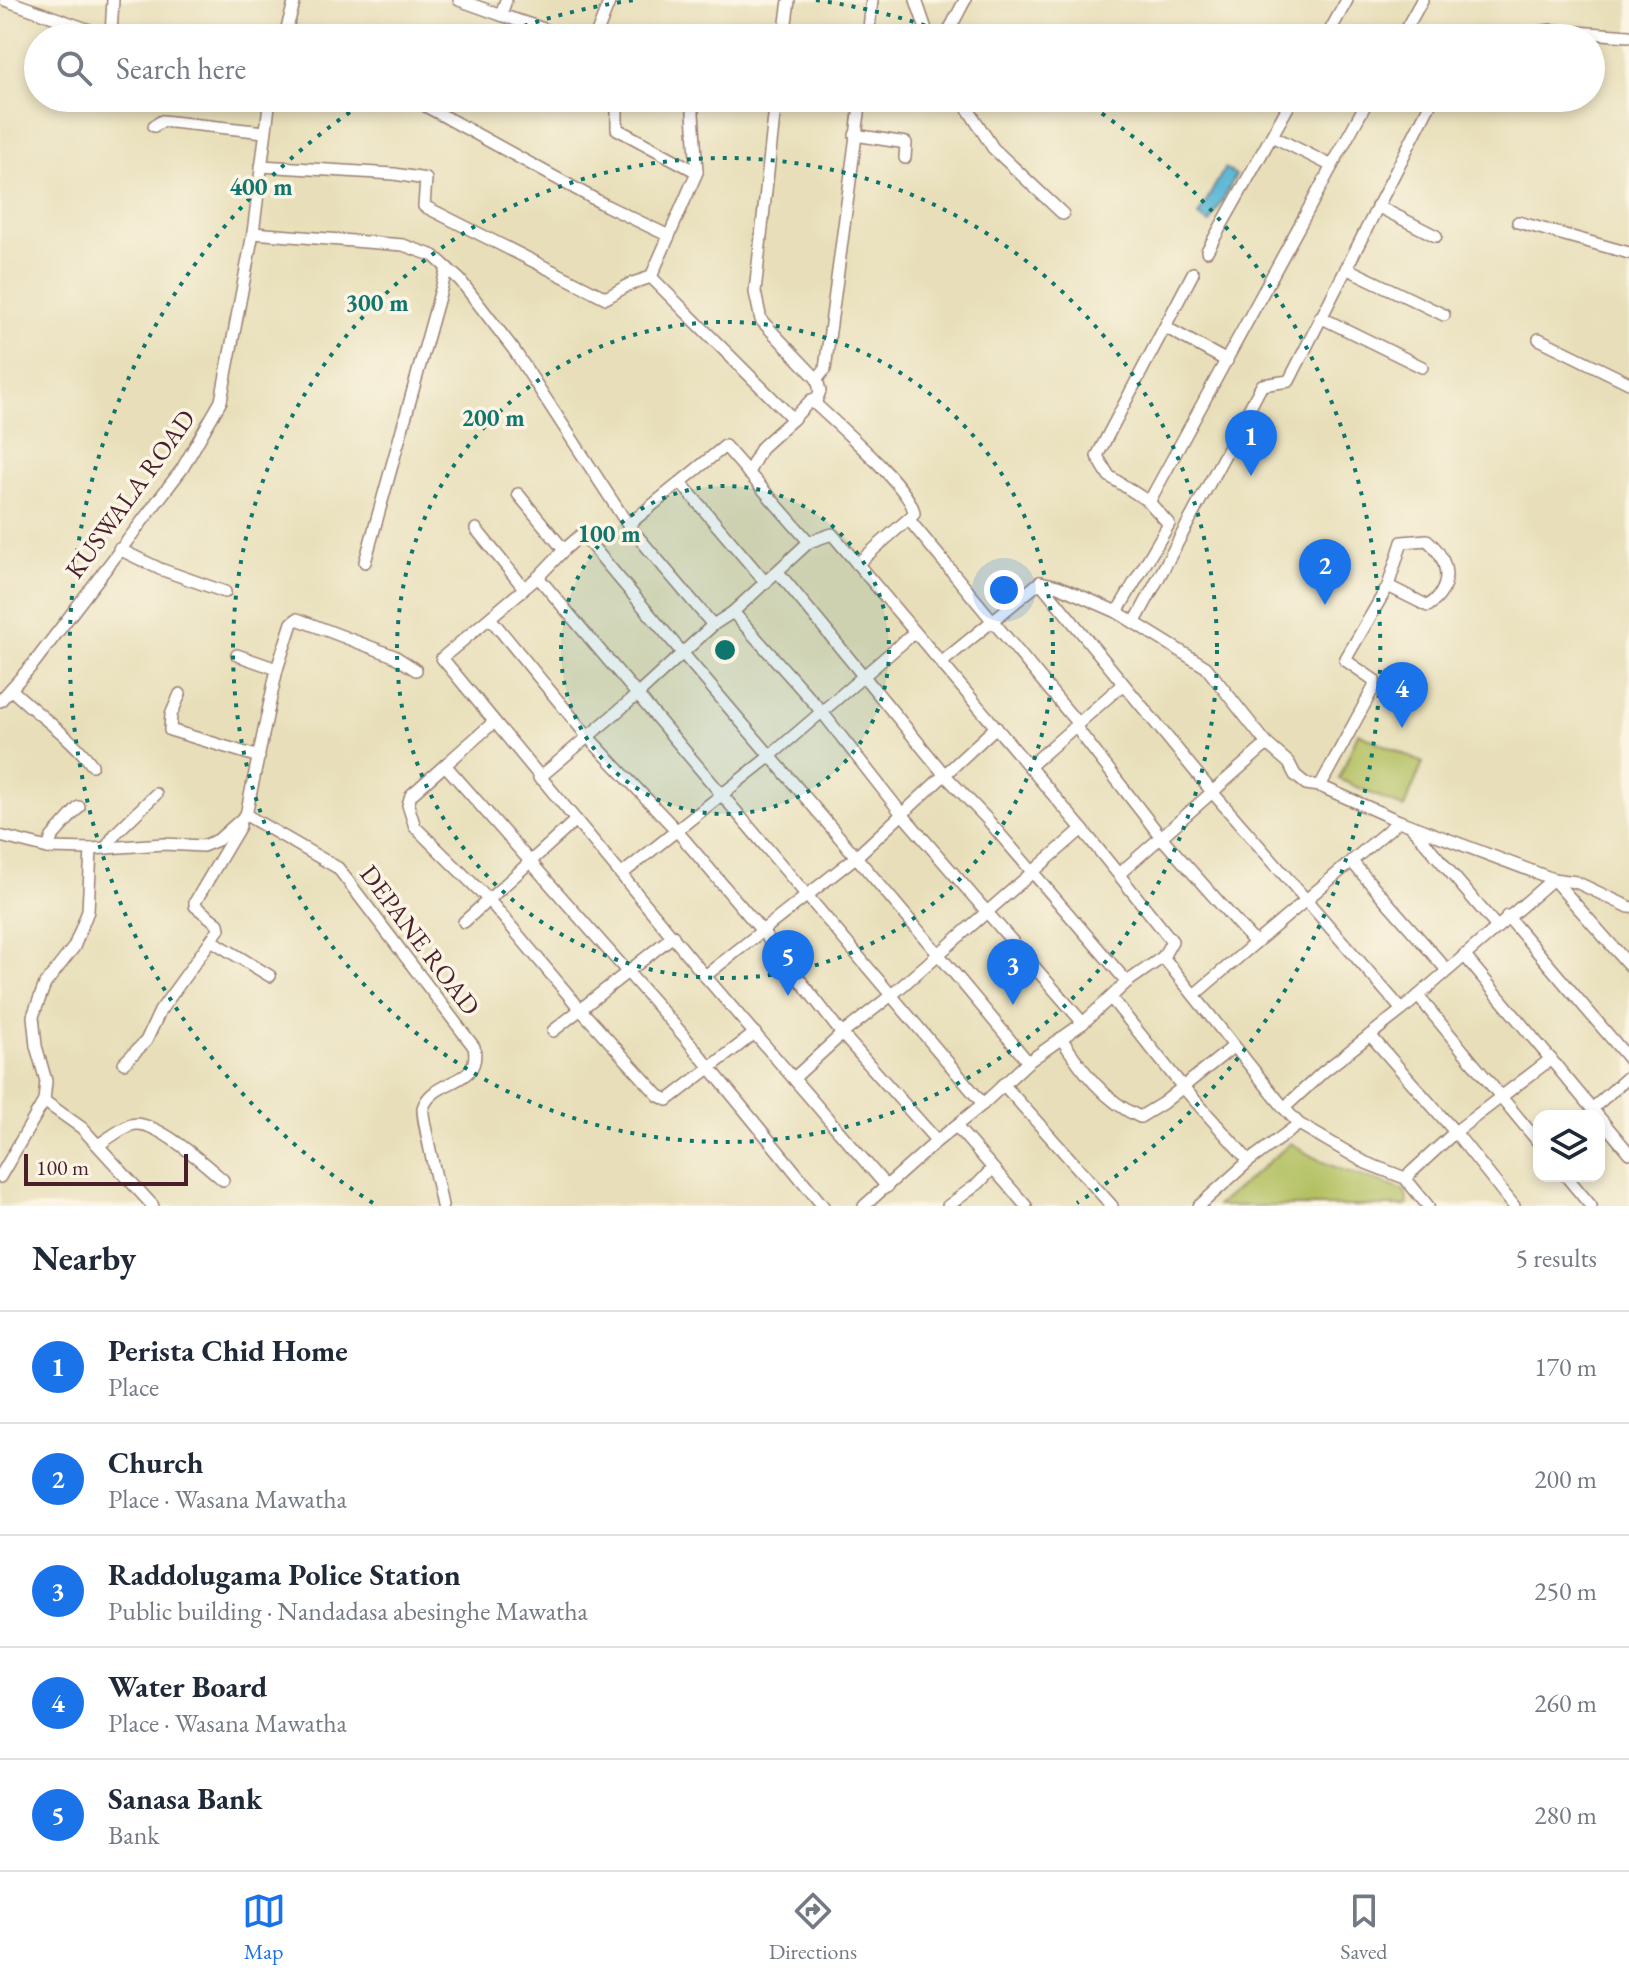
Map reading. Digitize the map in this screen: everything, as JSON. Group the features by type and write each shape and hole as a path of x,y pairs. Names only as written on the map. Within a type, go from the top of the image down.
{"street":[{"path":"5,0 73,24"},
{"path":"112,24 113,0"},
{"path":"288,24 295,0"},
{"path":"459,0 528,24"},
{"path":"501,15 506,0"},
{"path":"601,24 610,0"},
{"path":"786,24 789,0"},
{"path":"869,24 872,0"},
{"path":"916,0 924,24"},
{"path":"952,24 965,0"},
{"path":"1334,24 1347,0"},
{"path":"1409,24 1422,0"},
{"path":"1605,34 1629,36"},
{"name":"KUSWALA ROAD","path":"0,701 34,663 182,469 221,401 253,233 268,112"},
{"path":"436,112 607,206 669,236"},
{"path":"617,112 617,129 697,172"},
{"path":"261,166 394,174 426,179 424,206 606,298 630,284 651,277 697,172 693,112"},
{"path":"774,112 755,292 761,320 817,379 820,391 815,404"},
{"path":"817,379 825,369 859,112"},
{"path":"970,112 993,148 1063,214"},
{"path":"1207,251 1285,112"},
{"path":"1149,502 1361,112"},
{"path":"1135,622 1262,385 1289,381 1426,112"},
{"path":"154,126 162,121 265,132"},
{"path":"855,135 906,143 905,158"},
{"path":"1272,136 1332,166"},
{"path":"1377,206 1436,236"},
{"path":"1518,222 1629,253"},
{"path":"253,233 403,245 434,256 460,280 514,350 628,525 713,625"},
{"path":"365,562 447,268"},
{"path":"1346,268 1444,315"},
{"path":"1117,612 1169,524 1149,502 1109,476 1097,456 1193,273"},
{"path":"651,277 793,419"},
{"path":"1320,317 1422,367"},
{"path":"1165,327 1227,361"},
{"path":"1539,339 1629,383"},
{"path":"748,473 762,447 811,400 901,488 914,508 910,521 857,564"},
{"path":"628,525 725,446 809,542"},
{"path":"681,483 766,583"},
{"path":"518,494 564,550"},
{"path":"910,521 1076,725 1161,837 1255,943"},
{"path":"476,529 524,588"},
{"path":"887,1187 705,976 442,658 538,577 582,534 1028,1062"},
{"path":"539,778 713,625 733,612 809,542 832,534 1030,766 1172,941 1163,957 1127,982 1083,1023 1028,1062 864,1206"},
{"path":"1320,786 1374,687 1374,680 1345,660 1388,586 1402,542 1427,540 1439,550 1447,580 1439,598 1428,606 1388,586"},
{"path":"119,549 160,569 225,592"},
{"path":"778,572 944,774 986,818 1127,982"},
{"path":"538,577 983,1104"},
{"path":"1040,582 1058,586 1117,612 1206,667 1267,744 1289,763 1295,775 1306,784 1320,786 1553,879 1576,882 1629,907"},
{"path":"941,663 1040,582"},
{"path":"1040,582 1213,793 1402,1010"},
{"path":"733,612 822,712 902,814 1083,1023"},
{"path":"490,618 588,737 677,831 762,931 842,1034 937,1141"},
{"path":"124,1063 146,1041 160,1011 219,929 218,924 195,906 195,902 246,815 277,669 292,623 297,619 394,656 416,670"},
{"path":"622,874 769,757 915,632"},
{"path":"237,655 277,669"},
{"path":"1030,766 1123,684"},
{"path":"11,689 32,711 84,754 92,765"},
{"path":"180,694 171,715 170,730 259,757"},
{"path":"494,722 411,795 408,805 415,827 488,899 581,1010 659,1096 668,1100 755,1033"},
{"path":"705,976 857,856 996,727"},
{"path":"1119,874 1267,744"},
{"path":"445,765 657,1006 823,1206"},
{"path":"106,848 116,833 156,794"},
{"path":"48,848 52,837 79,807"},
{"path":"0,836 48,848 91,849 164,844 203,846 218,840 246,815"},
{"name":"DEPANE ROAD","path":"246,815 338,868 474,1047 476,1058 469,1074 430,1093 422,1111 442,1206"},
{"path":"464,922 576,820"},
{"path":"1194,995 1351,861 1404,822"},
{"path":"1404,822 1496,926"},
{"path":"794,1078 1082,829"},
{"path":"0,1177 44,1101 46,1081 36,1046 33,1016 45,984 74,947 88,911 91,849"},
{"path":"1351,861 1447,970"},
{"path":"1284,1108 1553,879"},
{"path":"1553,879 1629,965"},
{"path":"1507,916 1629,1059"},
{"path":"553,1031 673,936"},
{"path":"211,940 270,976"},
{"path":"1464,955 1593,1110"},
{"path":"1163,957 1299,1124 1366,1163 1405,1178 1422,1204"},
{"path":"1418,996 1533,1136"},
{"path":"1111,998 1182,1086 1249,1161"},
{"path":"1370,1035 1455,1132 1514,1206"},
{"path":"1061,1038 1077,1064 1119,1108 1140,1117 1163,1103 1234,1046"},
{"path":"1405,1178 1455,1132 1551,1059"},
{"path":"1599,1110 1629,1076"},
{"path":"1003,1084 1112,1206"},
{"path":"44,1101 82,1128 153,1206"},
{"path":"98,1145 131,1125 142,1123 188,1150 223,1180"},
{"path":"1199,1206 1249,1161 1299,1124"},
{"path":"1605,1125 1629,1153"},
{"path":"956,1126 1026,1206"},
{"path":"948,1206 992,1169"},
{"path":"1571,1182 1591,1206"}],"green space":[{"path":"1358,733 1423,763 1404,808 1339,779"},
{"path":"1291,1143 1332,1166 1405,1191 1408,1204 1217,1206"}],"water":[{"path":"1225,168 1236,175 1210,223 1198,216"}],"place":[{"name":"Perista Chid Home","path":"1251,476"},
{"name":"Church","path":"1325,605"},
{"name":"Water Board","path":"1402,728"},
{"name":"Sanasa Bank","path":"788,996"},
{"name":"Raddolugama Police Station","path":"1013,1005"}]}
